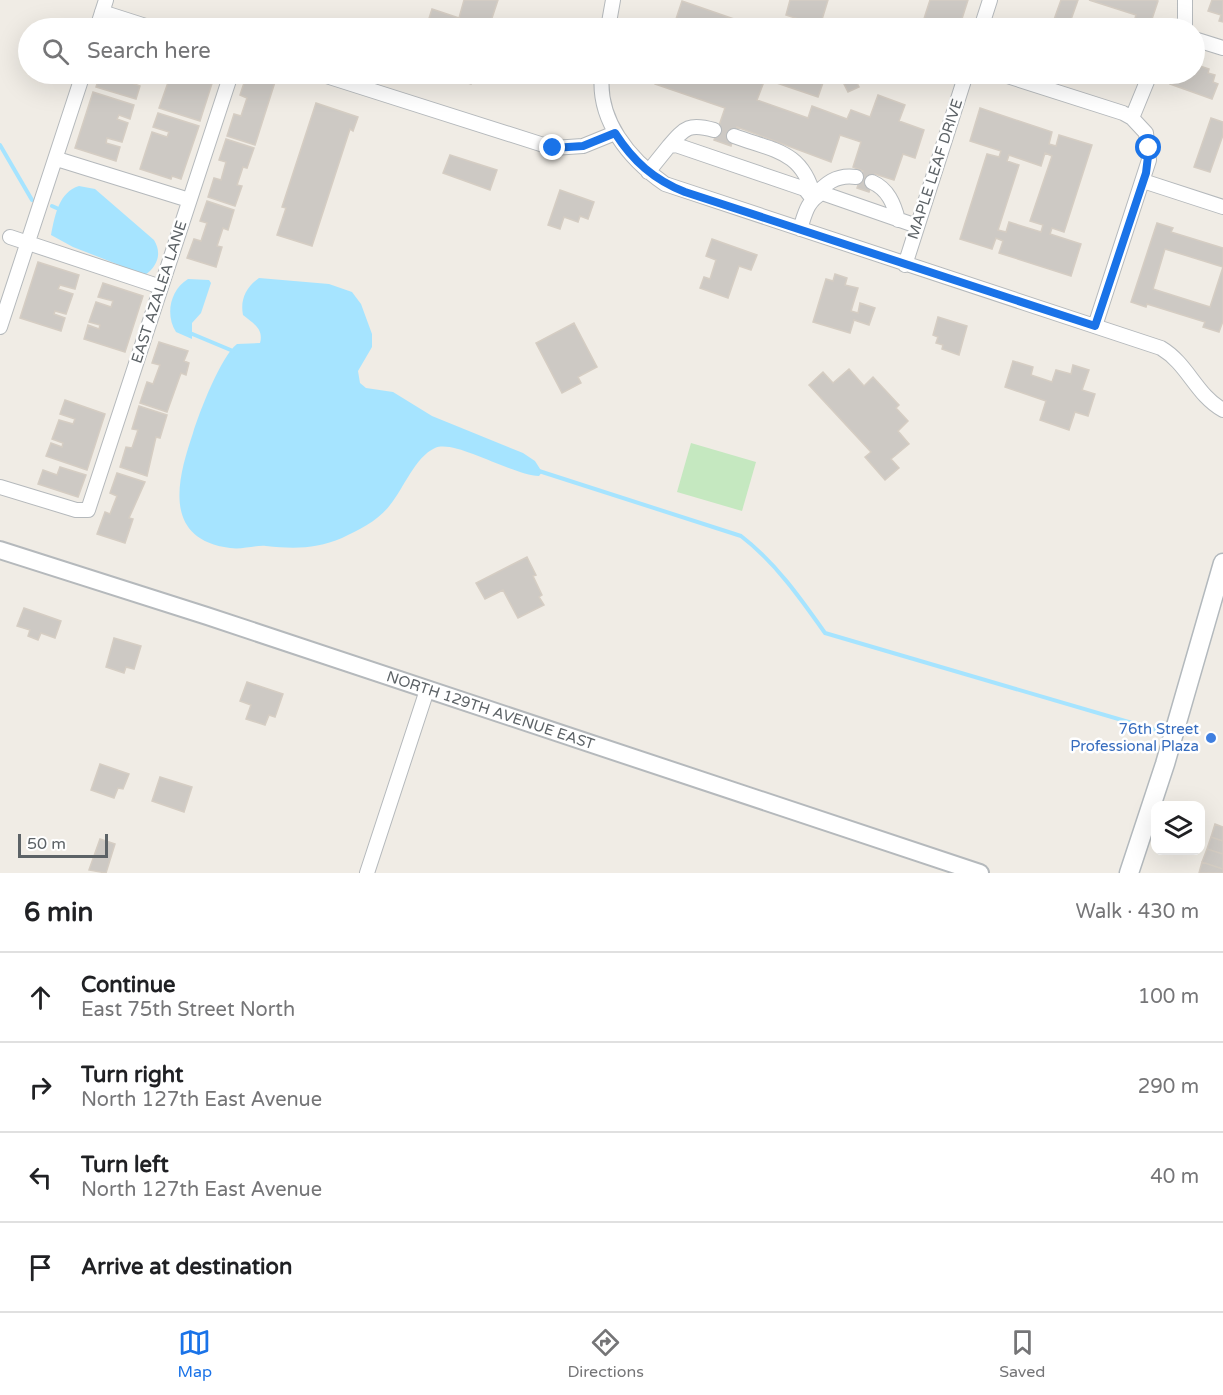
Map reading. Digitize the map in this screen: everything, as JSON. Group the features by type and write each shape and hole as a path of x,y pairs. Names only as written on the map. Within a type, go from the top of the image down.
{"main road":[{"path":"1129,873 1166,764 1220,584 1223,563"}],"street":[{"path":"610,18 614,0"},
{"path":"984,18 990,0"},
{"path":"1185,0 1185,18"},
{"path":"104,6 130,18"},
{"path":"1205,42 1223,48"},
{"path":"0,327 80,84"},
{"name":"EAST AZALEA LANE","path":"0,487 76,510 88,510 228,84"},
{"path":"351,84 553,148 583,146 615,133"},
{"path":"603,84 604,99 615,133 626,150 648,172 665,184 1161,348 1174,356 1199,390 1223,410"},
{"name":"MAPLE LEAF DRIVE","path":"905,265 963,84"},
{"path":"1032,84 1123,113 1132,118 1146,133 1149,148 1143,181 1095,326"},
{"path":"1132,118 1146,84"},
{"path":"648,172 688,127 697,125 714,130"},
{"path":"734,136 793,158 809,177 813,197"},
{"path":"669,146 676,145 805,189 813,197"},
{"path":"57,159 189,200"},
{"path":"800,229 813,197 828,181 846,176 856,177"},
{"path":"1143,181 1223,207"},
{"path":"872,182 882,186 894,205 898,220"},
{"path":"813,197 822,193 917,226"},
{"path":"10,237 161,287"},
{"name":"NORTH 129TH AVENUE EAST","path":"0,550 980,873"},
{"path":"367,873 427,690"}],"green space":[{"path":"691,443 756,462 742,511 677,492"}],"water":[{"path":"79,186 95,189 154,240 158,250 156,263 145,275 73,247 51,235 56,212 62,199 72,189"},
{"path":"259,278 329,284 352,292 361,304 372,334 372,347 358,371 360,383 366,388 393,392 432,416 523,453 535,461 542,472 539,476 527,474 456,448 435,448 422,458 395,498 380,515 362,528 332,542 305,547 230,548 208,542 193,533 184,520 180,505 182,470 205,399 224,360 237,344 260,343 259,330 243,315 242,309 245,294"},
{"path":"188,279 209,280 211,283 201,313 192,323 192,339 176,332 170,311 173,296"}],"building":[{"path":"464,0 498,0 492,18 459,18"},
{"path":"790,0 828,0 822,18 795,18 786,15"},
{"path":"930,0 968,0 962,18 924,18"},
{"path":"1061,0 1078,0 1072,18 1055,18"},
{"path":"1089,0 1158,1 1152,18 1135,18 1136,15"},
{"path":"1212,0 1223,0 1223,22 1219,21 1221,15 1208,11"},
{"path":"682,1 731,18 676,18"},
{"path":"432,9 459,18 429,18"},
{"path":"1205,68 1209,69 1208,73 1215,75 1213,82 1218,84 1212,99 1170,84 1205,84"},
{"path":"97,84 140,86 136,99 96,87"},
{"path":"167,84 212,84 200,121 159,108"},
{"path":"244,84 274,84 255,145 227,136 234,114 241,116 247,98 240,95"},
{"path":"655,84 763,84 757,100 808,118 812,106 847,119 851,110 870,117 878,95 905,105 899,121 924,130 915,158 903,154 894,180 875,174 869,192 857,188 863,171 853,167 861,142 840,135 831,162 737,127 731,146 714,140 725,108"},
{"path":"780,84 823,84 818,97"},
{"path":"844,84 858,84 859,87 848,92"},
{"path":"93,92 134,105 130,119 119,115 117,119 128,123 122,142 107,138 106,143 120,147 116,161 75,148"},
{"path":"316,103 358,117 353,131 350,129 312,246 277,235 286,208 282,207"},
{"path":"980,108 1052,132 1049,144 1056,146 1059,135 1092,145 1064,232 1052,228 1050,234 1081,244 1071,276 999,253 1003,241 996,238 992,249 960,239 987,154 999,157 1001,151 970,141","holes":["1045,153 1052,156 1030,221 1043,225 1041,232 1009,222 1006,232 998,230 1019,165 1007,161 1009,155 1041,166"]},
{"path":"158,113 199,126 181,179 172,176 171,179 140,169 152,132 167,137 169,132 153,127"},
{"path":"1211,118 1223,122 1223,135 1210,172 1194,167"},
{"path":"226,139 254,148 247,168 243,167 237,185 242,186 235,206 208,197 214,178 221,180 226,162 219,160"},
{"path":"450,155 497,170 490,190 443,173"},
{"path":"560,190 594,202 588,219 580,216 578,222 564,217 560,229 548,225"},
{"path":"207,201 234,210 228,230 223,228 217,246 222,247 216,267 187,258 194,239 201,241 207,223 200,221"},
{"path":"1157,223 1173,228 1171,232 1223,248 1223,267 1223,321 1219,332 1203,327 1205,322 1147,304 1146,307 1131,302","holes":["1165,249 1223,267 1210,307 1153,289"]},
{"path":"712,239 757,255 751,270 739,266 728,298 700,288 704,277 710,279 716,260 706,256"},
{"path":"38,262 79,275 75,289 60,285 58,289 73,294 66,314 55,311 54,314 65,318 61,331 20,318"},
{"path":"835,274 847,278 845,285 858,288 851,311 858,313 860,303 875,308 869,325 854,320 850,333 813,322 826,279 833,281"},
{"path":"103,283 143,296 125,352 84,339 88,325 99,329 100,325 89,322 96,302 111,307 113,301 98,297"},
{"path":"938,317 967,326 959,355 942,349 943,345 936,343 938,337 933,335"},
{"path":"574,323 597,367 578,377 581,383 562,393 536,343"},
{"path":"159,342 188,351 184,361 189,363 186,375 181,373 167,412 140,403 147,382 153,384 160,365 152,363"},
{"path":"1013,361 1033,367 1031,375 1052,382 1056,370 1071,374 1073,365 1089,370 1082,390 1095,394 1088,416 1075,412 1069,430 1040,420 1046,401 1005,387"},
{"path":"849,369 864,386 873,377 899,405 896,408 908,421 898,431 909,444 891,459 899,468 885,480 865,457 871,452 809,385 823,372 833,383"},
{"path":"65,400 105,414 87,470 46,456 51,443 62,447 63,443 52,439 59,420 73,424 75,419 60,414"},
{"path":"139,406 167,415 160,438 156,437 147,476 120,467 126,447 132,448 138,430 132,429"},
{"path":"60,467 86,475 78,497 38,484 43,470 57,475"},
{"path":"117,473 145,482 129,518 133,519 125,543 97,534 105,512 110,514 117,496 110,493"},
{"path":"527,557 536,575 533,576 542,595 539,597 544,605 518,618 503,590 485,599 476,583"},
{"path":"24,608 61,621 55,638 41,633 38,640 28,636 30,630 17,626"},
{"path":"114,638 141,646 134,669 126,667 124,673 106,667"},
{"path":"247,682 283,694 275,717 269,715 265,725 246,719 251,705 240,701"},
{"path":"100,764 129,774 123,789 118,788 114,798 91,790"},
{"path":"160,777 192,787 184,812 152,801"},
{"path":"1215,824 1223,827 1223,841 1211,837"},
{"path":"1211,837 1223,841 1223,854 1207,849"},
{"path":"100,839 115,844 106,873 89,870"},
{"path":"1207,849 1223,854 1223,869 1202,862"},
{"path":"1202,862 1223,869 1223,873 1199,873"}],"waterway":[{"path":"0,145 32,200"},
{"path":"52,206 61,210"},
{"path":"190,333 233,351"},
{"path":"539,471 741,536 776,569 825,633 1156,730"}],"place":[{"name":"76th Street Professional Plaza","path":"1211,738"}],"route":[{"path":"553,148 568,149 583,146 615,133 635,160 665,184 1095,326 1146,173 1149,148"}]}
